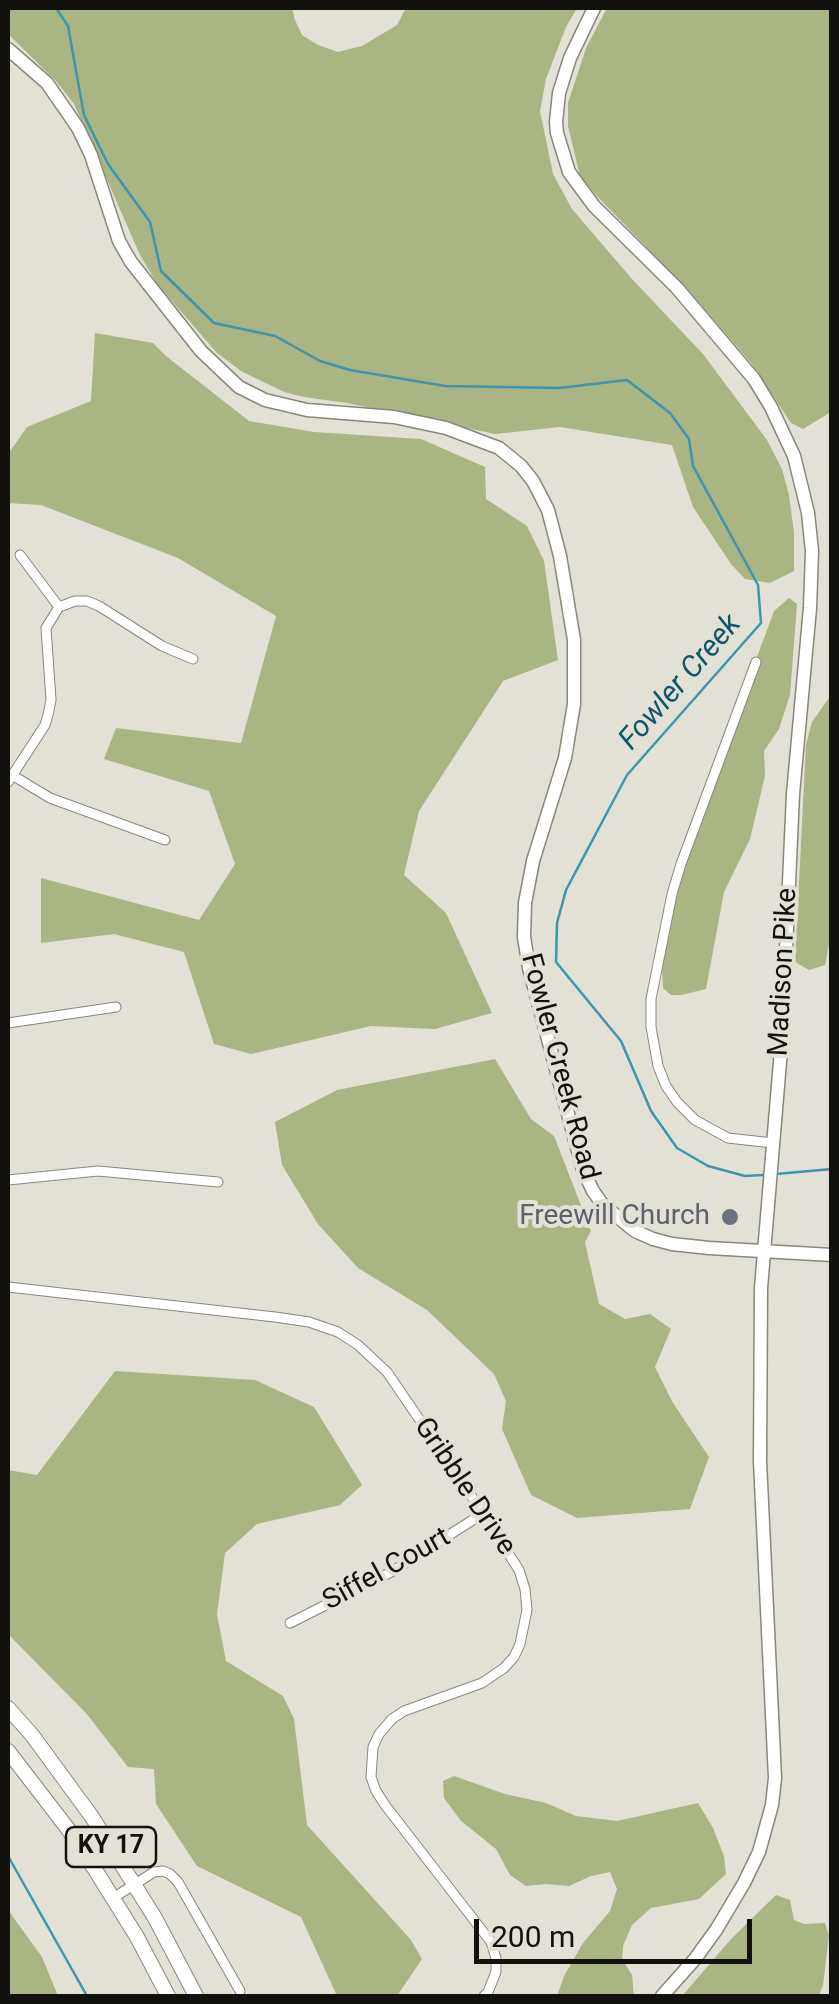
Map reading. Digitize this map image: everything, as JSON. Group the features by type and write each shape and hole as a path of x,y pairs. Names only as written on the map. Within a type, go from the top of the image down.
{"main road":[{"name":"KY 17","path":"8,1708 92,1818 156,1918 196,1996"},
{"name":"KY 17","path":"8,1751 68,1829 137,1937 168,1996"}],"street":[{"name":"Madison Pike","path":"594,8 570,58 559,94 557,133 569,172 594,206 678,288 754,379 772,407 794,456 808,513 812,552 792,794 782,1020 759,1356 760,1461 774,1746 772,1805 759,1852 744,1883 702,1950 662,1996"},
{"name":"Fowler Creek Road","path":"8,48 47,83 78,128 130,262 200,352 240,387 265,400 307,410 394,417 446,428 499,448 533,481 548,510 560,556 574,640 574,704 565,758 533,861 524,936 576,1148 602,1205 635,1231 672,1244 832,1255"},
{"path":"20,555 59,607"},
{"path":"165,840 50,798 10,778 48,715 51,700 46,628 59,607 87,601 162,646 194,659"},
{"path":"756,662 676,879 654,981 651,1027 658,1066 677,1102 696,1120 728,1138 773,1150"},
{"path":"8,1022 116,1007"},
{"path":"8,1180 98,1171 218,1182"},
{"name":"Gribble Drive","path":"8,1287 275,1317 309,1322 338,1332 387,1372 520,1570 528,1610 514,1657 482,1684 392,1718 380,1734 371,1763 376,1791 385,1805 491,1942 496,1972 484,1996"},
{"name":"Siffel Court","path":"290,1623 393,1572 482,1514"},
{"path":"113,1898 154,1872 170,1874 240,1991"}],"green space":[{"path":"8,8 292,8 302,35 338,52 362,46 397,25 406,8 577,8 546,79 540,111 553,174 572,209 703,354 767,440 782,469 789,495 794,571 770,583 745,579 693,507 672,445 560,427 495,434 304,397 284,392 241,371 217,353 158,285 140,255 74,104 8,34"},
{"path":"607,8 831,8 831,412 803,429 791,423 751,363 688,290 580,176 568,126 568,103 586,48"},
{"path":"95,333 153,343 249,421 314,432 421,439 485,467 486,499 527,526 544,561 558,660 503,681 419,811 404,875 446,913 492,1013 435,1029 371,1026 251,1054 214,1044 184,952 114,934 41,943 41,878 199,920 235,864 209,791 104,759 116,728 241,743 276,616 178,558 41,505 8,503 8,454 27,427 91,401"},
{"path":"789,598 797,604 790,695 779,729 764,751 765,776 750,839 724,892 706,989 671,995 663,988 661,943 705,798 774,611"},
{"path":"831,695 830,939 825,965 809,970 795,962 806,745 812,722"},
{"path":"495,1059 531,1119 554,1136 591,1231 585,1242 599,1304 625,1319 650,1314 671,1329 655,1367 673,1403 709,1457 690,1509 577,1518 531,1495 502,1429 506,1401 494,1374 427,1310 358,1268 318,1224 282,1165 275,1122 337,1090"},
{"path":"115,1371 255,1380 314,1407 362,1485 340,1505 257,1524 225,1553 217,1614 226,1661 283,1696 294,1719 307,1825 411,1940 422,1959 397,1996 337,1996 301,1917 197,1866 156,1804 154,1769 128,1767 86,1713 8,1634 8,1470 37,1475"},
{"path":"454,1776 546,1803 576,1816 617,1821 698,1803 713,1828 726,1874 699,1899 651,1908 632,1925 622,1959 632,1975 634,1996 557,1996 583,1943 610,1911 617,1889 610,1872 569,1886 526,1886 510,1875 496,1849 461,1821 444,1798 443,1781"},
{"path":"776,1895 790,1900 794,1920 804,1924 825,1923 829,1936 819,1996 682,1996 732,1938"},
{"path":"8,1910 42,1957 58,1996 8,1996"}],"waterway":[{"name":"Fowler Creek","path":"56,8 68,26 84,115 108,164 150,222 161,271 214,323 275,336 320,361 350,370 445,386 559,388 627,380 670,413 689,439 693,466 758,585 761,623 627,775 566,890 557,923 556,962 621,1041 651,1111 677,1148 708,1166 745,1176 763,1175"},
{"name":"Fowler Creek","path":"776,1174 832,1169"},
{"path":"8,1856 87,1996"}],"place":[{"name":"Freewill Church","path":"730,1217"}]}
